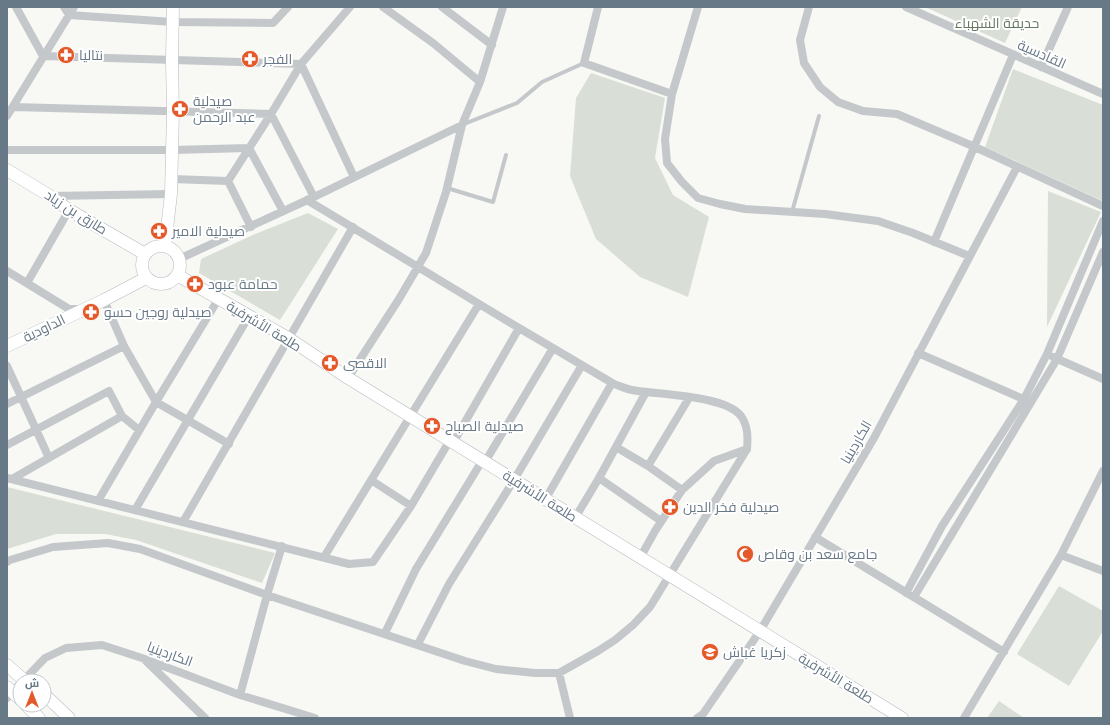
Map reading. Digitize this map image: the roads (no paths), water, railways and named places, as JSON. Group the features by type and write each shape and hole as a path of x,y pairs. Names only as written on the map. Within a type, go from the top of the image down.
{"main road":[{"path":"165,246 172,179 173,7"},
{"name":"طارق بن زياد","path":"7,170 50,196 69,210 145,254"},
{"path":"165,246 174,251 179,259 180,264 177,275 173,279 162,284 151,282 146,278 142,269 142,259 145,254 154,247 165,246"},
{"name":"طلعة الأشرفية","path":"177,275 288,338 348,378 545,500 902,718"},
{"name":"الداودية","path":"7,346 104,300 146,278"},
{"path":"7,665 12,676"},
{"path":"52,702 69,718"}],"street":[{"path":"16,7 43,56"},
{"path":"64,7 69,15"},
{"path":"9,110 74,7"},
{"path":"69,15 173,22 273,23 288,7"},
{"path":"228,181 301,64 350,7"},
{"path":"383,7 432,43 480,82"},
{"path":"442,7 492,45"},
{"path":"598,7 584,63 672,94"},
{"path":"698,7 672,94 665,139 668,163 682,182 698,198 745,209 825,214 878,221 913,233 969,256"},
{"path":"809,7 800,40 804,63 820,87 838,102 863,111 897,114 975,147 1103,206"},
{"name":"القادسية","path":"906,7 1041,68 1103,94"},
{"path":"1041,68 1068,7"},
{"path":"348,378 399,300 426,254 446,188 462,124 480,82 492,45 500,9"},
{"path":"934,242 1013,55"},
{"path":"43,56 301,64"},
{"path":"301,64 354,177"},
{"path":"9,110 271,114"},
{"path":"7,562 53,547 108,543 140,549 267,595 418,644 465,661 496,669 535,673 559,673 615,640 650,606 746,449 748,437 746,425 740,415 731,408 718,402 702,398 689,398 630,390 612,382 582,366 479,304 310,199 271,114"},
{"path":"179,259 283,212 462,124"},
{"path":"7,150 172,150 249,148"},
{"path":"249,148 283,212"},
{"name":"الكاردينيا","path":"702,717 760,631 874,438 1017,167"},
{"path":"172,179 228,181"},
{"path":"228,181 251,227"},
{"path":"50,196 171,194"},
{"path":"27,284 69,210"},
{"path":"906,593 942,526 1024,399 1047,354 1103,220"},
{"path":"183,522 353,227"},
{"path":"914,598 1057,358 1103,252"},
{"path":"7,271 69,309 83,310"},
{"path":"98,501 219,298"},
{"path":"104,300 124,346 156,402 229,444"},
{"path":"324,558 479,304"},
{"path":"135,510 249,316"},
{"path":"10,479 350,564 373,562 452,442 519,328"},
{"path":"7,404 124,346"},
{"path":"385,633 416,569 553,348"},
{"path":"918,353 1032,402"},
{"path":"1047,354 1103,379"},
{"path":"7,366 49,458"},
{"path":"418,644 449,584 514,480 582,366"},
{"path":"545,500 612,382"},
{"path":"7,445 108,390 122,416 139,430"},
{"path":"575,518 599,478 646,392"},
{"path":"648,466 689,398"},
{"path":"10,479 122,416"},
{"path":"616,447 648,466 682,490"},
{"path":"640,558 661,521 682,490 714,461 746,449"},
{"path":"964,718 1061,555 1103,471"},
{"path":"599,478 661,521"},
{"path":"371,480 411,506"},
{"path":"815,537 1004,652"},
{"path":"240,694 282,546"},
{"path":"1061,555 1103,571"},
{"name":"الكاردينيا","path":"31,673 45,658 66,648 102,645 240,694 315,718"},
{"path":"142,658 205,718"},
{"path":"559,673 570,718"}],"lane":[{"path":"462,124 517,102 542,82 584,63"},
{"path":"792,212 819,116"},
{"path":"446,188 493,202 506,155"}],"place":[{"name":"نتاليا","path":"66,55"},
{"name":"الفجر","path":"250,59"},
{"name":"صيدلية عبد الرحمن","path":"180,109"},
{"name":"صيدلية الامير","path":"159,231"},
{"name":"حمامة عبود","path":"195,284"},
{"name":"صيدلية روجين حسو","path":"91,312"},
{"name":"الاقصى","path":"330,363"},
{"name":"صيدلية الصباح","path":"432,426"},
{"name":"صيدلية فخر الدين","path":"670,507"},
{"name":"جامع سعد بن وقاص","path":"745,554"},
{"name":"زكريا غباش","path":"710,652"}],"park label":[{"name":"حديقة الشهباء","path":"997,23"}]}
